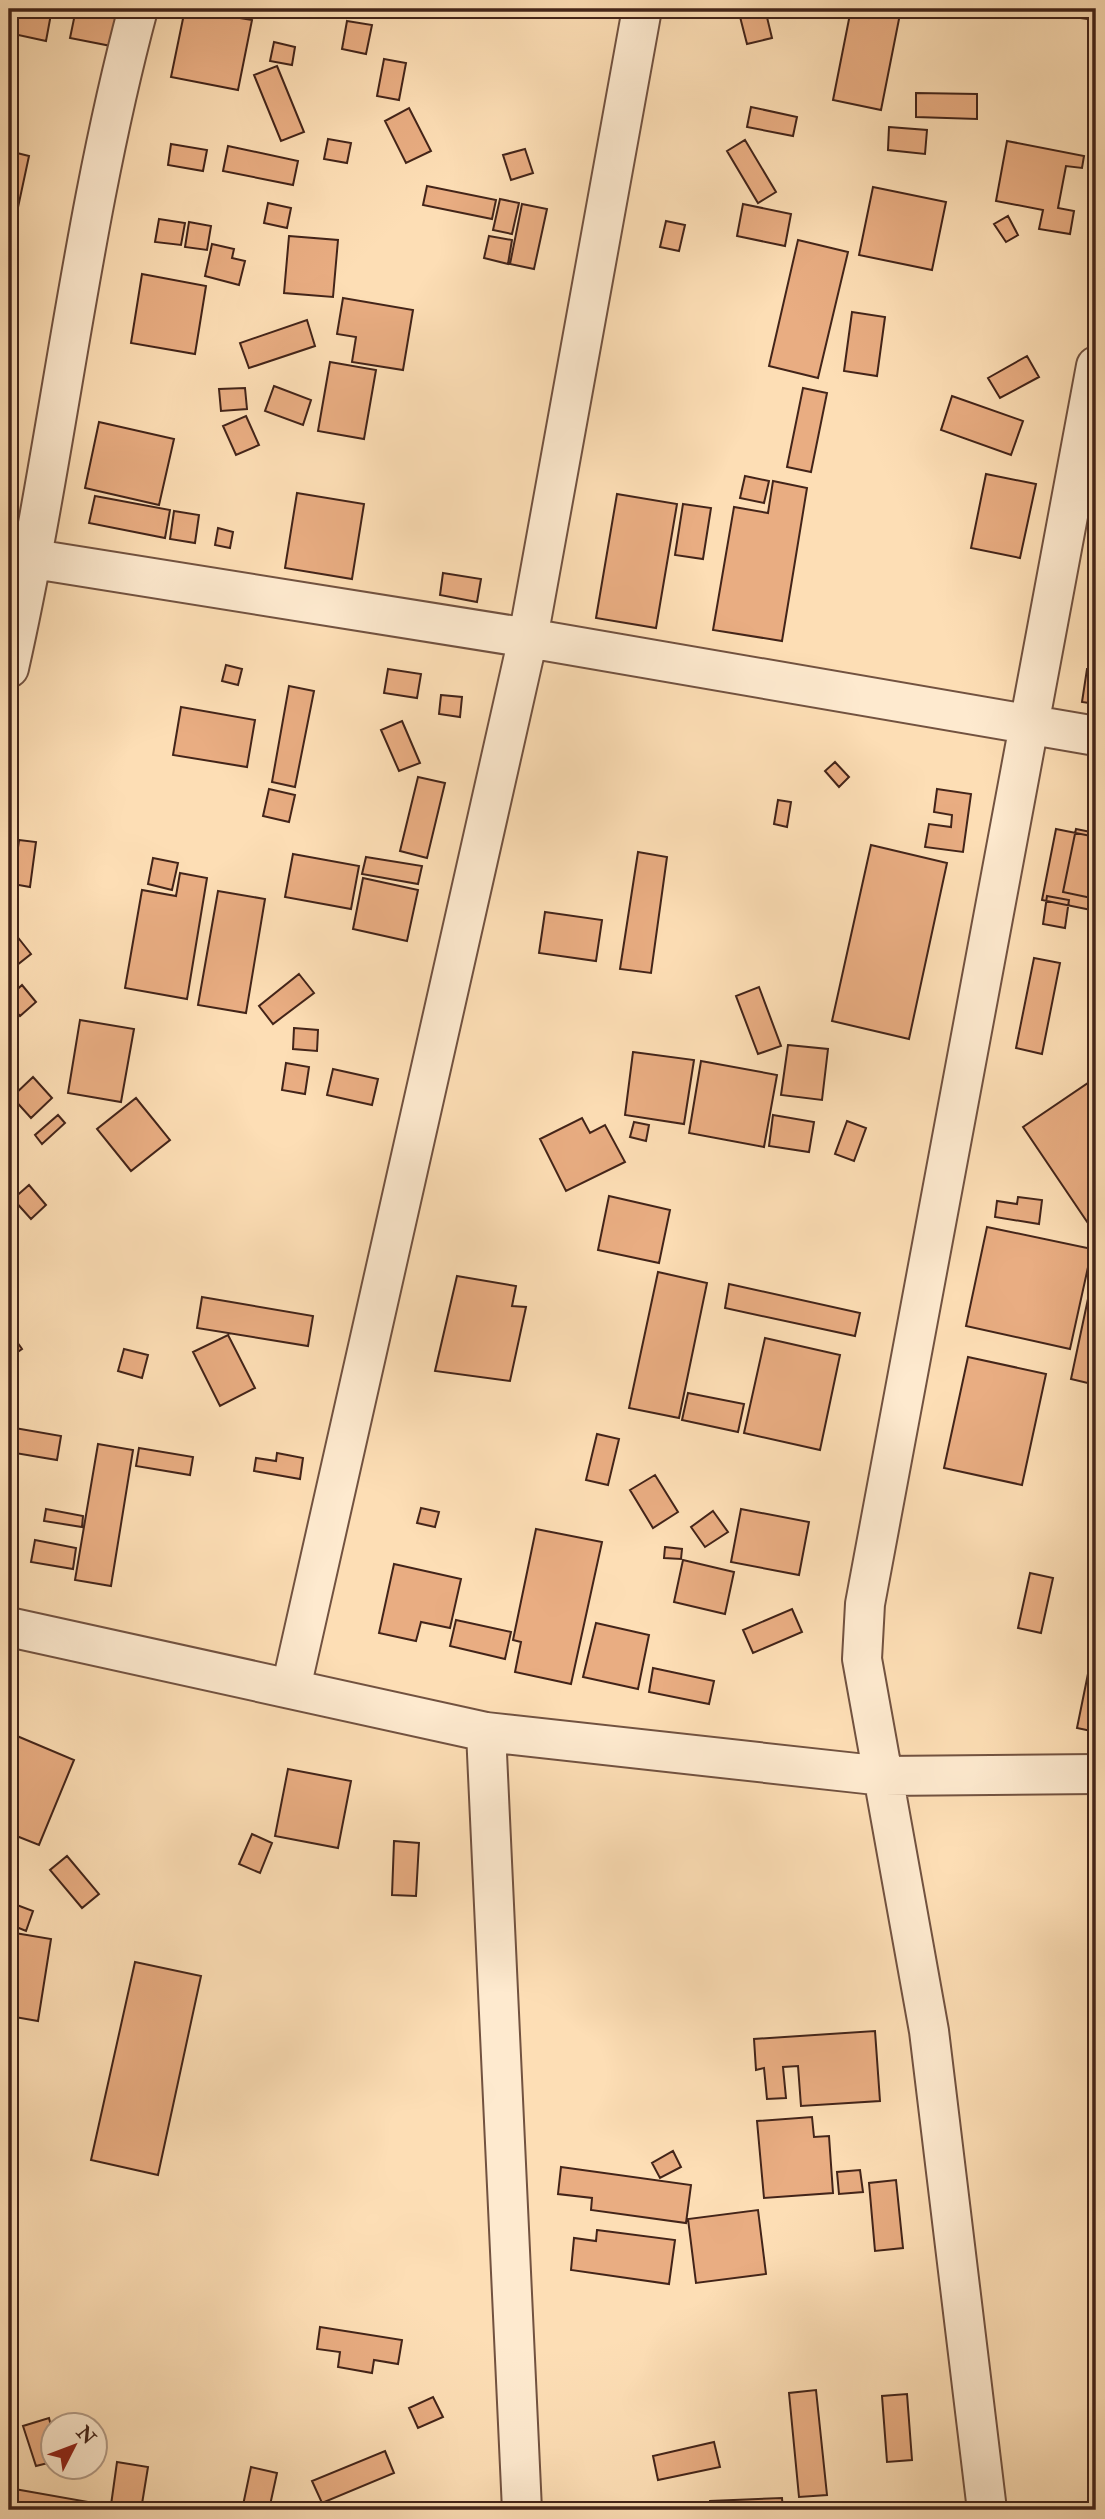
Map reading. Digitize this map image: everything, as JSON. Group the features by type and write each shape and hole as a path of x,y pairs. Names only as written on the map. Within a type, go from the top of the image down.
{"street":[{"path":"9,668 21,558 115,94 138,9"},
{"path":"291,1688 528,638 642,9"},
{"path":"987,2510 929,2031 862,1659 865,1604 1096,366"},
{"path":"21,558 528,638 1031,722 1096,736"},
{"path":"9,1627 485,1732 884,1776 1096,1774"},
{"path":"485,1732 522,2510"}],"building":[{"path":"9,9 51,14 46,41 9,33"},
{"path":"76,9 118,14 111,46 70,38"},
{"path":"185,9 252,20 238,90 171,77"},
{"path":"738,9 765,9 772,38 747,44"},
{"path":"851,9 901,9 881,110 833,100"},
{"path":"1096,9 1096,20 1028,11"},
{"path":"347,21 372,25 366,54 342,49"},
{"path":"274,42 295,47 292,65 270,61"},
{"path":"384,59 406,63 399,100 377,96"},
{"path":"277,66 304,132 281,141 254,75"},
{"path":"916,93 977,94 977,119 916,117"},
{"path":"751,107 797,117 793,136 747,127"},
{"path":"409,108 431,151 406,163 385,121"},
{"path":"889,127 927,130 925,154 888,150"},
{"path":"328,139 351,143 347,163 324,159"},
{"path":"745,140 776,192 758,203 727,151"},
{"path":"1007,141 1084,156 1082,168 1066,166 1058,208 1074,211 1070,234 1039,229 1043,210 996,201"},
{"path":"171,144 207,150 203,171 168,165"},
{"path":"228,146 298,161 293,185 223,171"},
{"path":"525,149 533,173 511,180 503,155"},
{"path":"9,151 29,156 14,226 9,225"},
{"path":"427,186 496,200 492,219 423,205"},
{"path":"873,187 946,202 932,270 859,255"},
{"path":"500,199 519,203 512,234 493,230"},
{"path":"268,203 291,208 287,228 264,223"},
{"path":"522,204 547,209 534,269 510,264"},
{"path":"743,204 791,214 785,246 737,236"},
{"path":"1008,216 1018,235 1006,242 994,224"},
{"path":"159,219 185,223 181,245 155,242"},
{"path":"666,221 685,225 679,251 660,247"},
{"path":"189,222 211,226 207,250 185,247"},
{"path":"289,236 338,240 333,297 284,293"},
{"path":"489,236 512,240 508,264 484,258"},
{"path":"798,240 848,252 818,378 769,366"},
{"path":"212,244 234,249 232,258 245,261 239,285 205,276"},
{"path":"142,274 206,286 195,354 131,343"},
{"path":"9,275 15,276 10,303 9,302"},
{"path":"343,298 413,310 403,370 352,362 356,337 337,334"},
{"path":"852,312 885,317 877,376 844,371"},
{"path":"307,320 315,346 249,368 240,343"},
{"path":"1027,356 1039,377 1000,398 988,378"},
{"path":"330,362 376,370 364,439 318,431"},
{"path":"274,386 311,400 303,425 265,411"},
{"path":"245,388 247,409 221,411 219,389"},
{"path":"803,388 827,393 811,472 787,467"},
{"path":"952,396 1023,421 1011,455 941,430"},
{"path":"246,416 259,445 236,455 223,426"},
{"path":"99,422 174,439 159,505 85,488"},
{"path":"986,474 1036,484 1020,558 971,548"},
{"path":"745,476 769,481 764,503 740,498"},
{"path":"773,481 807,488 782,641 713,630 734,507 768,513"},
{"path":"297,493 364,504 352,579 285,568"},
{"path":"617,494 677,504 656,628 596,618"},
{"path":"95,496 170,510 165,538 89,523"},
{"path":"683,504 711,508 703,559 675,555"},
{"path":"174,511 199,515 195,543 170,539"},
{"path":"218,528 233,532 230,548 215,545"},
{"path":"443,573 481,579 477,602 440,595"},
{"path":"226,665 242,669 238,685 222,681"},
{"path":"388,669 421,674 417,698 384,693"},
{"path":"1087,669 1096,670 1096,704 1082,702"},
{"path":"289,686 314,691 295,787 272,782"},
{"path":"441,695 462,697 460,717 439,714"},
{"path":"181,707 255,720 247,767 173,755"},
{"path":"402,721 420,763 399,771 381,730"},
{"path":"835,762 849,777 839,787 825,771"},
{"path":"418,777 445,783 427,858 400,851"},
{"path":"269,789 295,795 289,822 263,816"},
{"path":"937,789 971,794 963,852 925,847 929,824 951,827 952,815 934,812"},
{"path":"778,800 791,802 787,827 774,824"},
{"path":"1056,829 1096,837 1096,911 1042,900"},
{"path":"1076,829 1096,833 1096,899 1063,892"},
{"path":"19,840 36,842 30,887 13,884"},
{"path":"871,845 947,863 909,1039 832,1021"},
{"path":"638,852 667,857 651,973 620,969"},
{"path":"293,854 359,866 351,909 285,897"},
{"path":"366,857 422,866 418,884 362,874"},
{"path":"153,858 178,863 172,890 148,884"},
{"path":"180,873 207,878 187,999 125,988 142,890 176,896"},
{"path":"363,878 418,890 407,941 353,929"},
{"path":"218,891 265,899 246,1013 198,1005"},
{"path":"1047,896 1069,900 1065,928 1043,924"},
{"path":"545,912 602,920 596,961 539,953"},
{"path":"16,935 31,954 12,969 9,965 9,941"},
{"path":"1034,958 1060,963 1042,1054 1016,1048"},
{"path":"299,974 314,993 273,1024 259,1006"},
{"path":"22,985 36,1002 20,1016 9,1004 9,997"},
{"path":"759,987 781,1046 758,1054 736,996"},
{"path":"80,1020 134,1029 121,1102 68,1093"},
{"path":"294,1028 318,1030 317,1051 293,1049"},
{"path":"788,1045 828,1049 822,1100 781,1095"},
{"path":"633,1052 694,1060 684,1124 625,1115"},
{"path":"701,1061 777,1075 764,1147 689,1133"},
{"path":"286,1063 309,1067 305,1094 282,1090"},
{"path":"333,1069 378,1079 372,1105 327,1095"},
{"path":"33,1077 52,1098 31,1118 12,1097"},
{"path":"1088,1083 1096,1095 1096,1235 1023,1127"},
{"path":"136,1098 170,1140 131,1171 97,1129"},
{"path":"58,1115 65,1123 42,1144 35,1135"},
{"path":"773,1115 814,1122 809,1152 769,1146"},
{"path":"582,1118 590,1133 605,1125 625,1162 566,1191 540,1139"},
{"path":"847,1121 866,1128 854,1161 835,1154"},
{"path":"634,1122 649,1125 646,1141 630,1137"},
{"path":"29,1185 46,1205 31,1219 13,1199"},
{"path":"609,1196 670,1210 659,1263 598,1250"},
{"path":"1018,1197 1042,1200 1039,1224 995,1217 997,1201 1017,1204"},
{"path":"987,1227 1092,1249 1070,1349 966,1326"},
{"path":"1096,1261 1096,1385 1071,1379"},
{"path":"658,1272 707,1283 679,1418 629,1408"},
{"path":"457,1276 516,1286 512,1306 526,1307 510,1381 435,1371"},
{"path":"729,1284 860,1313 855,1336 725,1308"},
{"path":"202,1297 313,1316 308,1346 197,1328"},
{"path":"9,1333 22,1349 9,1358"},
{"path":"228,1335 255,1388 220,1406 193,1352"},
{"path":"765,1338 840,1355 820,1450 744,1433"},
{"path":"124,1349 148,1355 142,1378 118,1371"},
{"path":"968,1357 1046,1374 1022,1485 944,1468"},
{"path":"688,1393 744,1404 738,1432 682,1420"},
{"path":"9,1427 61,1436 57,1460 9,1452"},
{"path":"597,1434 619,1439 608,1485 586,1480"},
{"path":"98,1444 133,1450 111,1586 75,1580"},
{"path":"139,1448 193,1457 190,1475 136,1466"},
{"path":"277,1453 303,1458 300,1479 254,1471 256,1458 276,1461"},
{"path":"655,1475 678,1512 653,1528 630,1490"},
{"path":"421,1508 439,1512 435,1527 417,1523"},
{"path":"46,1509 83,1516 82,1527 44,1521"},
{"path":"741,1509 809,1522 799,1575 731,1562"},
{"path":"713,1511 728,1532 705,1547 691,1527"},
{"path":"536,1529 602,1542 571,1684 515,1672 521,1642 513,1640"},
{"path":"35,1540 76,1548 73,1569 31,1562"},
{"path":"665,1547 682,1549 681,1559 664,1558"},
{"path":"683,1560 734,1572 725,1614 674,1602"},
{"path":"394,1564 461,1579 450,1628 421,1622 416,1641 379,1633"},
{"path":"1030,1573 1053,1578 1041,1633 1018,1628"},
{"path":"792,1609 802,1632 753,1653 743,1630"},
{"path":"456,1620 511,1632 505,1659 450,1646"},
{"path":"596,1623 649,1635 638,1689 583,1677"},
{"path":"1091,1659 1096,1660 1096,1732 1077,1728"},
{"path":"653,1668 714,1681 709,1704 649,1692"},
{"path":"17,1736 74,1760 39,1845 9,1833 9,1756"},
{"path":"288,1769 351,1781 338,1848 275,1836"},
{"path":"252,1834 272,1843 260,1873 239,1864"},
{"path":"394,1841 419,1843 416,1896 392,1895"},
{"path":"67,1856 99,1894 82,1908 50,1870"},
{"path":"9,1902 33,1911 26,1931 9,1924"},
{"path":"9,1932 51,1939 38,2021 9,2016"},
{"path":"135,1962 201,1976 158,2175 91,2160"},
{"path":"875,2031 880,2101 801,2106 798,2066 783,2067 786,2098 767,2099 764,2068 756,2070 754,2039"},
{"path":"812,2117 814,2137 829,2136 833,2193 764,2198 757,2121"},
{"path":"673,2151 681,2167 660,2178 652,2163"},
{"path":"561,2167 691,2185 686,2223 591,2210 592,2198 558,2194"},
{"path":"860,2170 863,2192 839,2194 837,2172"},
{"path":"896,2180 903,2248 875,2251 869,2183"},
{"path":"758,2210 766,2274 696,2283 688,2219"},
{"path":"597,2230 675,2240 669,2284 571,2270 574,2238 596,2241"},
{"path":"320,2327 402,2340 398,2364 374,2360 372,2373 338,2367 340,2352 317,2349"},
{"path":"816,2390 827,2495 799,2497 789,2393"},
{"path":"907,2394 912,2460 887,2462 882,2396"},
{"path":"433,2397 443,2417 418,2428 409,2408"},
{"path":"38,2421 38,2466 36,2466 23,2426"},
{"path":"714,2442 720,2467 658,2480 653,2456"},
{"path":"385,2451 394,2473 322,2503 312,2481"},
{"path":"117,2462 148,2467 141,2510 111,2505"},
{"path":"251,2467 277,2473 269,2510 242,2510"},
{"path":"9,2488 94,2503 93,2510 9,2510"},
{"path":"782,2498 783,2510 710,2510 710,2501"}]}
